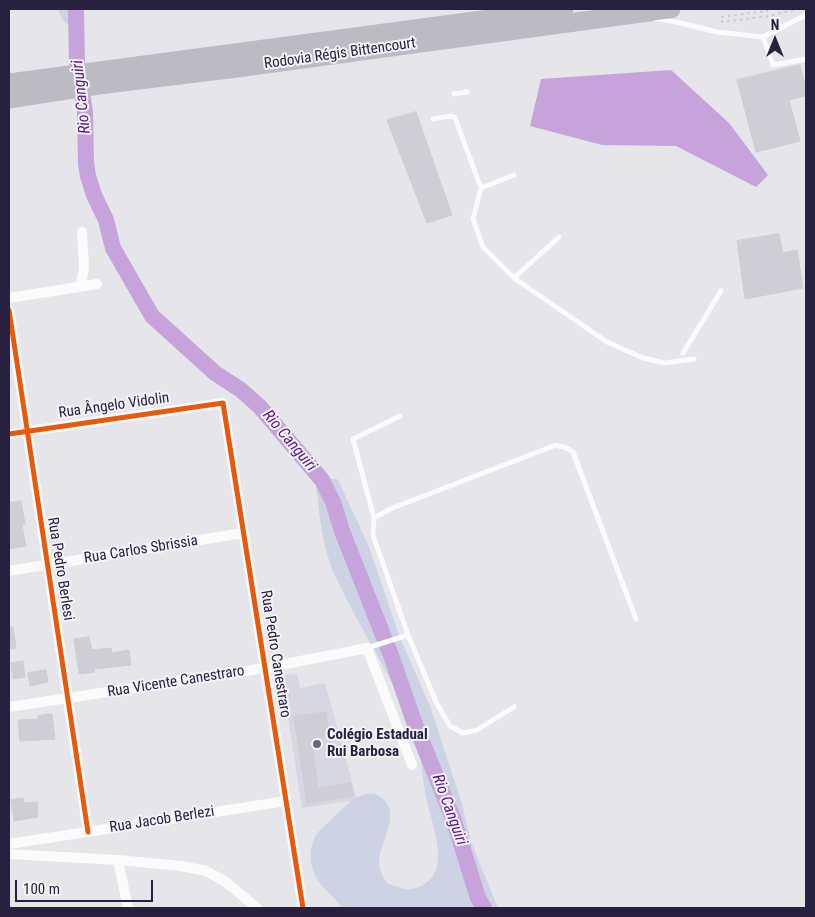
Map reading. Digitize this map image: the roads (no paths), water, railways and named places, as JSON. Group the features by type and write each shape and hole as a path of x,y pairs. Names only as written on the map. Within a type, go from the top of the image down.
{"highway":[{"name":"Rodovia Régis Bittencourt","path":"99,78 564,9"},
{"name":"Rodovia Régis Bittencourt","path":"9,83 61,83 671,9"},
{"name":"Rodovia Régis Bittencourt","path":"9,98 61,83"}],"street":[{"path":"81,286 84,267 82,232"},
{"path":"9,298 97,284"},
{"name":"Rua Pedro Berlesi","path":"9,310 88,832"},
{"name":"Rua Ângelo Vidolin","path":"9,434 223,403"},
{"name":"Rua Pedro Canestraro","path":"223,403 303,908"},
{"name":"Rua Carlos Sbrissia","path":"9,571 244,533"},
{"path":"370,647 412,765"},
{"name":"Rua Vicente Canestraro","path":"9,707 265,668 370,647"},
{"name":"Rua Jacob Berlezi","path":"9,844 286,801"},
{"path":"9,854 118,860 181,866 206,871 226,882 256,908"},
{"path":"118,860 128,908"}],"lane":[{"path":"624,15 681,23 717,32 763,37 806,15"},
{"path":"763,37 773,65 806,59"},
{"path":"454,94 466,92"},
{"path":"433,119 450,116 455,118 480,188 474,219 484,247 514,278 607,342 643,358 665,363 694,359"},
{"path":"480,188 514,175"},
{"path":"514,278 559,237"},
{"path":"683,353 722,291"},
{"path":"400,416 353,439 374,518 373,535 408,634 437,704 450,726 462,733 478,730 514,707"},
{"path":"374,518 390,509 556,445 565,447 573,452 636,619"},
{"path":"370,647 408,634"}],"waterway":[{"name":"Rio Canguiri","path":"76,9 77,62 85,112 88,176 94,195 106,220 113,248 152,316 215,373 241,390 260,407 322,480 333,502 342,531 392,658 413,719 454,821 478,898 484,908"}],"place":[{"name":"Colégio Estadual Rui Barbosa","path":"317,744"}]}
